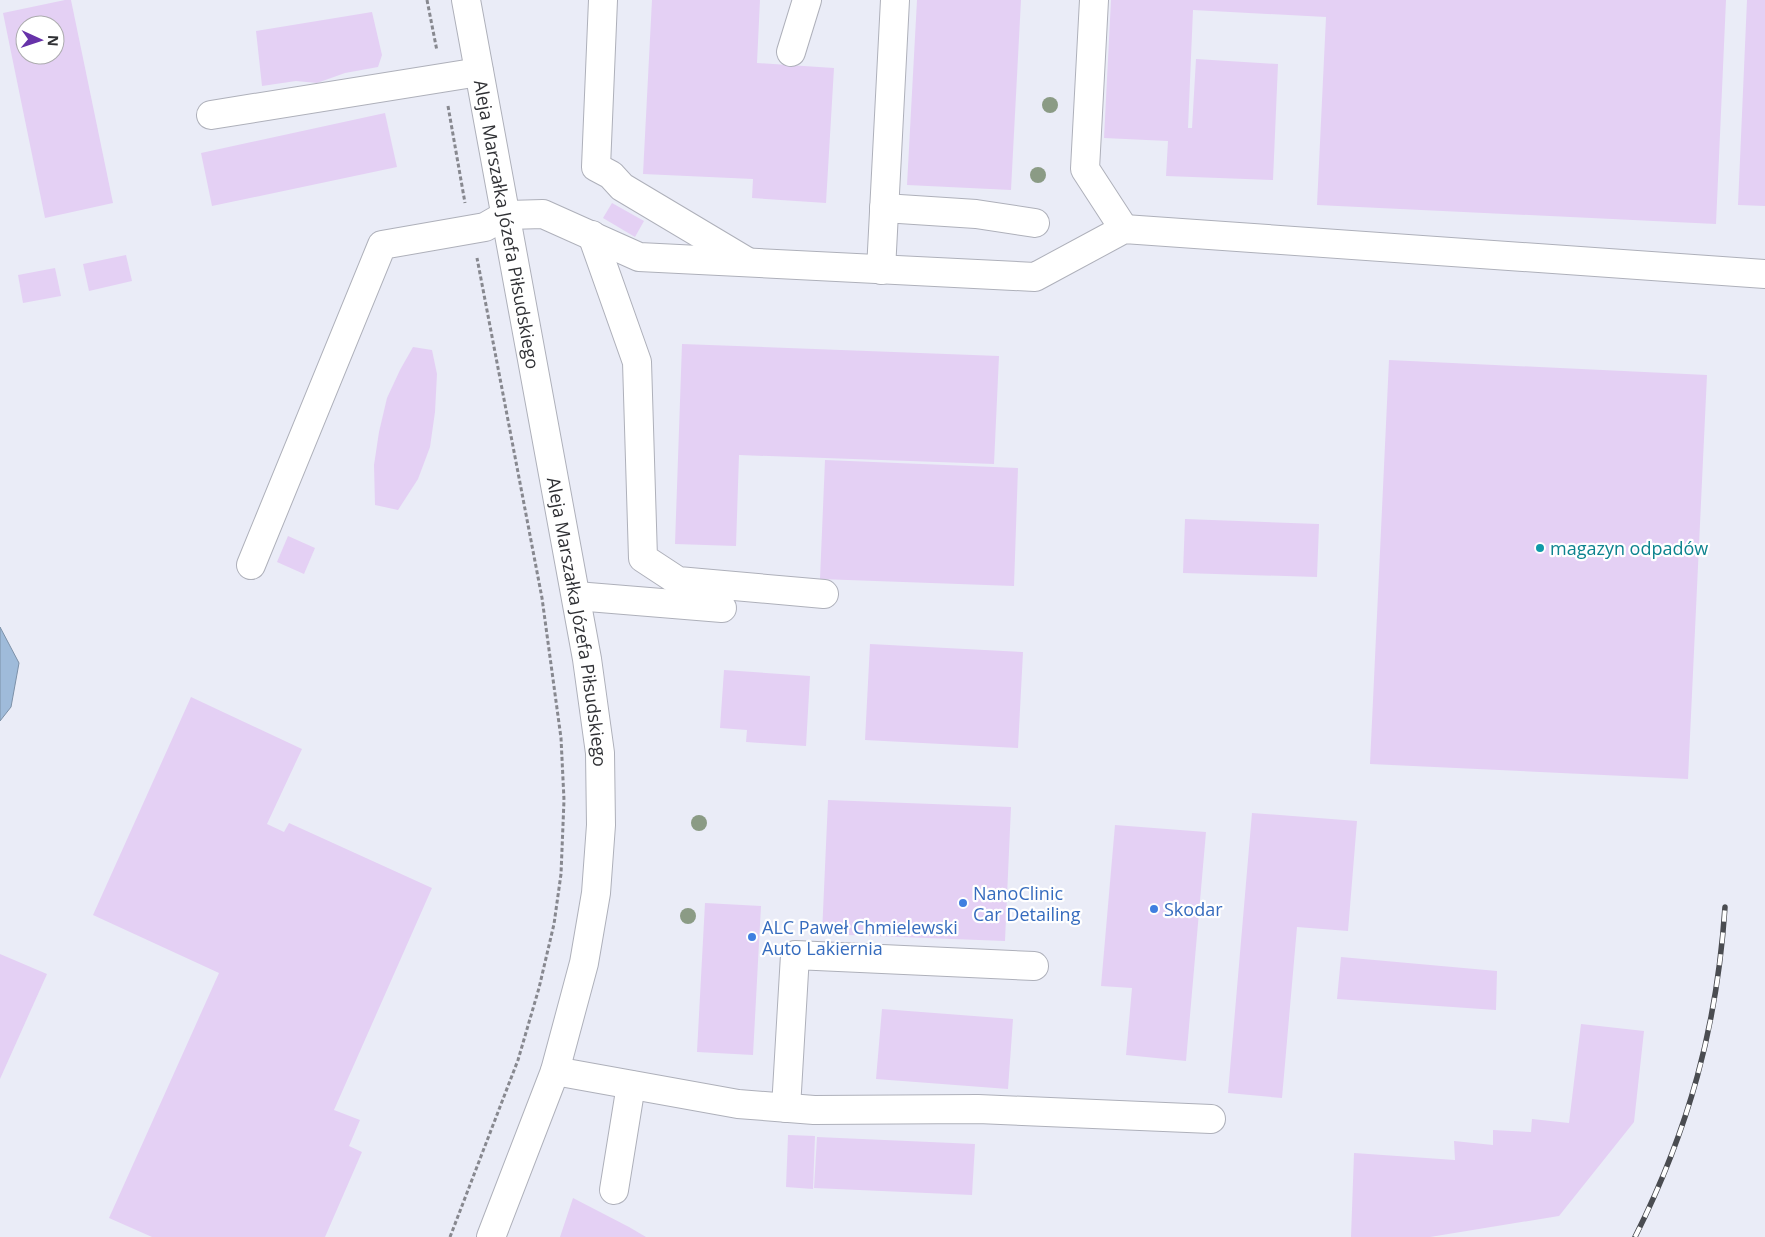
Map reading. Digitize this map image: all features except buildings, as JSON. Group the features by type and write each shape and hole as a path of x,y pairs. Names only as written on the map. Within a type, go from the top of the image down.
{"street":[{"name":"Aleja Marszałka Józefa Piłsudskiego","path":"466,0 576,596 600,753 601,825 596,893 584,962 555,1071 491,1237"},
{"path":"603,0 596,167 611,176 622,186 749,263"},
{"path":"791,52 806,0"},
{"path":"881,270 895,0"},
{"path":"1094,0 1085,169 1124,229"},
{"path":"211,115 479,72"},
{"path":"884,208 976,214 1035,223"},
{"path":"251,565 382,245 485,227 506,215 543,214 639,257 881,270 1035,277 1124,229 1765,274"},
{"path":"592,235 636,362 643,558 678,581 824,594"},
{"path":"576,596 722,608"},
{"path":"786,1108 795,955 1034,966"},
{"path":"555,1071 738,1104 786,1108 814,1110 978,1109 1211,1119"},
{"path":"614,1190 630,1085"}],"path":[{"path":"427,0 438,59"},
{"path":"446,98 466,205"},
{"path":"450,1237 518,1060 539,988 554,924 561,874 564,800 561,738 542,598 476,255"}],"water":[{"path":"0,627 19,663 11,707 0,721"}],"railway":[{"path":"1635,1237 1671,1157 1697,1076 1715,994 1725,907"}],"place":[{"name":"magazyn odpadów","path":"1540,548"},
{"name":"NanoClinic Car Detailing","path":"963,903"},
{"name":"Skodar","path":"1154,909"},
{"name":"ALC Paweł Chmielewski Auto Lakiernia","path":"752,937"}]}
